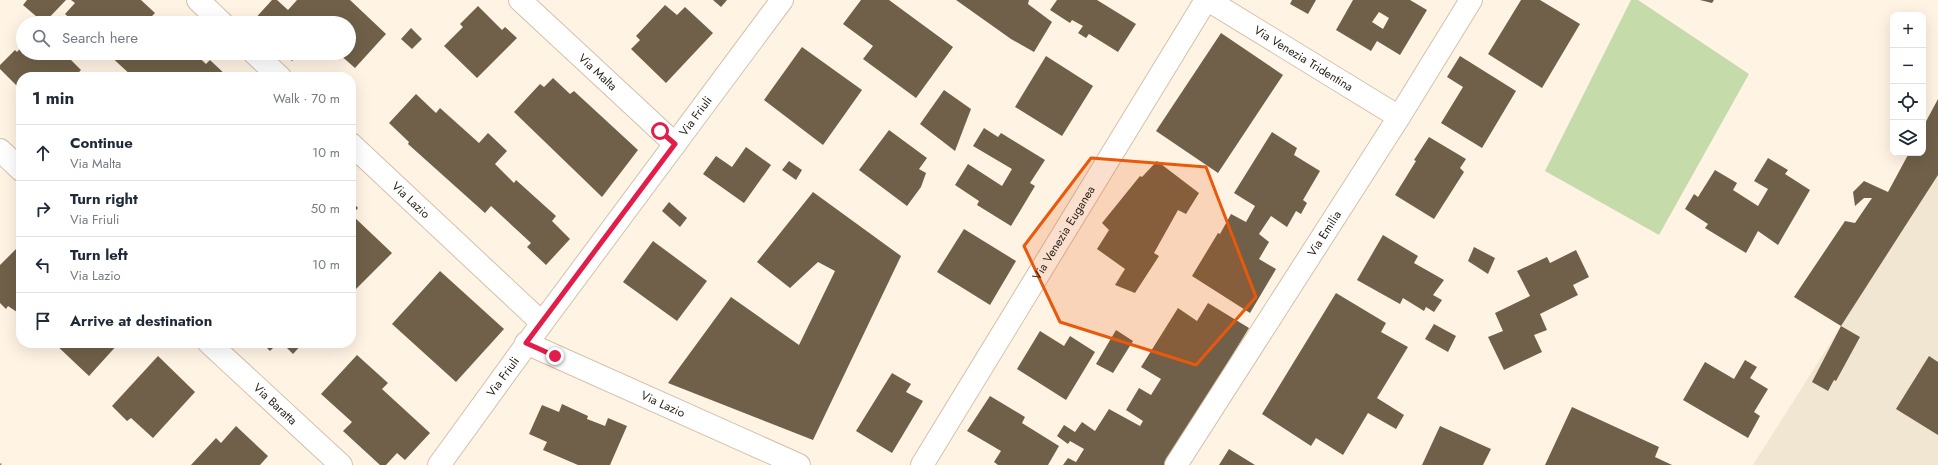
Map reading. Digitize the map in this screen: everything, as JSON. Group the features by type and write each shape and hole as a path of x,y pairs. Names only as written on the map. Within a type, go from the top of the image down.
{"street":[{"path":"198,0 215,16"},
{"name":"Via Malta","path":"520,0 675,144"},
{"name":"Via Friuli","path":"439,465 526,343 782,0"},
{"name":"Via Venezia Tridentina","path":"1207,0 1399,117"},
{"name":"Via Venezia Euganea","path":"922,465 1207,0"},
{"name":"Via Emilia","path":"1176,465 1399,117 1471,0"},
{"path":"262,60 275,72"},
{"name":"Via Lazio","path":"356,149 542,323"},
{"path":"0,150 16,165"},
{"name":"Via Lazio","path":"526,343 799,465"},
{"name":"Via Baratta","path":"214,348 341,465"}],"highlighted area":[{"path":"1091,158 1206,167 1256,297 1196,365 1060,322 1024,246"}],"shaded area":[{"path":"1938,175 1938,465 1753,465 1841,326"}],"green space":[{"path":"1631,0 1638,0 1749,74 1659,235 1545,171"}],"building":[{"path":"27,0 66,0 51,16 36,16 23,5"},
{"path":"71,0 141,0 155,13 152,16 67,16 65,14 75,3"},
{"path":"272,0 277,0 288,10 297,0 350,0 386,34 355,68 346,60 356,60 356,16 257,16"},
{"path":"713,0 727,0 721,7"},
{"path":"861,0 889,0 953,47 916,98 863,59 873,46 843,24"},
{"path":"956,0 1029,0 1028,4 1052,22 1034,52 1011,39"},
{"path":"1057,0 1097,0 1136,24 1118,52 1089,34 1086,38 1078,33 1083,26 1072,20 1070,23 1050,10"},
{"path":"1292,0 1316,0 1308,14 1290,4"},
{"path":"1353,0 1410,0 1427,10 1400,55 1377,41 1371,51 1336,30","holes":["1379,12 1389,18 1383,29 1372,22"]},
{"path":"1521,0 1540,0 1580,24 1542,88 1488,54"},
{"path":"1700,0 1714,0 1712,3"},
{"path":"665,5 677,15 685,7 713,33 666,83 631,49 640,40 636,36"},
{"path":"478,6 502,30 505,27 517,38 477,78 444,46 463,27 460,24"},
{"path":"411,28 422,39 412,49 401,39"},
{"path":"1221,33 1283,75 1218,173 1156,131"},
{"path":"802,47 862,90 823,145 764,100"},
{"path":"15,50 16,60 71,60 81,70 79,72 16,72 16,85 0,69 0,65"},
{"path":"1046,56 1093,86 1062,136 1015,107"},
{"path":"1460,56 1516,91 1482,148 1441,123 1463,87 1447,77"},
{"path":"115,60 202,60 206,64 210,60 223,72 128,72"},
{"path":"553,78 570,94 574,91 638,150 602,197 514,112 540,84 544,87"},
{"path":"944,90 971,109 955,151 920,124"},
{"path":"416,94 436,113 440,108 479,143 488,133 507,151 495,164 514,183 516,180 556,216 552,221 570,239 546,265 527,247 531,243 491,206 485,213 408,144 409,142 389,123"},
{"path":"1938,99 1938,175 1841,326 1794,297 1845,221 1855,223 1872,198 1864,198 1855,206 1853,192 1864,181 1888,192 1907,156 1926,156 1926,121"},
{"path":"984,128 998,137 1001,133 1045,160 1030,183 1035,186 1011,226 977,205 979,201 955,185 968,164 1002,186 1012,169 973,146"},
{"path":"889,130 927,158 919,169 926,173 921,187 907,206 859,170"},
{"path":"1272,132 1297,148 1294,155 1320,171 1303,200 1307,203 1301,214 1296,211 1287,227 1271,216 1259,234 1269,242 1259,259 1276,269 1250,313 1192,276 1218,233 1220,234 1231,214 1246,222 1255,206 1234,193"},
{"path":"1429,137 1466,159 1460,168 1464,172 1434,219 1395,195 1416,161 1414,160"},
{"path":"746,147 771,165 744,203 703,174 716,156 732,167"},
{"path":"1768,158 1788,170 1785,174 1810,190 1778,245 1758,231 1746,253 1705,228 1708,224 1685,209 1694,194 1698,197 1715,170 1737,183 1733,190 1758,206 1768,189 1754,181"},
{"path":"789,161 802,170 796,180 782,170"},
{"path":"1157,161 1199,193 1186,214 1178,210 1154,253 1159,256 1135,293 1115,285 1125,269 1097,249 1109,230 1102,223 1140,176 1142,177"},
{"path":"813,192 901,256 813,440 668,383 731,297 799,345 835,271 818,262 790,288 757,262"},
{"path":"669,202 687,218 680,227 662,211"},
{"path":"356,219 392,253 356,289"},
{"path":"964,229 1016,261 990,305 937,272"},
{"path":"1383,235 1418,256 1414,263 1444,280 1433,295 1442,300 1434,312 1426,307 1424,311 1403,298 1400,304 1357,280"},
{"path":"653,241 707,281 677,321 623,282"},
{"path":"1474,247 1495,258 1488,274 1468,261"},
{"path":"16,249 16,311 8,306 6,309 0,303 0,265"},
{"path":"1576,250 1589,277 1573,285 1578,295 1540,314 1547,330 1534,335 1542,352 1504,370 1488,337 1503,331 1495,313 1530,296 1517,271 1547,257 1550,263"},
{"path":"440,271 504,329 456,382 392,324"},
{"path":"1336,293 1386,323 1381,332 1408,347 1377,398 1404,415 1396,429 1368,413 1343,455 1316,438 1311,446 1262,414"},
{"path":"1208,303 1249,328 1165,465 1063,465 1068,458 1076,462 1084,449 1070,441 1068,444 1057,436 1064,425 1075,432 1082,422 1095,431 1109,409 1140,426 1143,421 1126,410 1139,388 1151,395 1161,379 1141,367 1178,308 1197,321"},
{"path":"1434,324 1456,336 1448,352 1425,339"},
{"path":"1841,326 1860,337 1836,381 1834,380 1828,391 1812,382"},
{"path":"1116,330 1133,341 1113,373 1096,364"},
{"path":"1040,331 1064,346 1070,336 1095,352 1066,400 1017,369"},
{"path":"59,348 114,348 89,376"},
{"path":"287,348 298,348 293,354"},
{"path":"357,355 388,383 382,389 430,433 405,460 397,453 386,465 380,465 343,431 352,422 321,394"},
{"path":"158,356 195,392 153,438 131,418 127,421 112,406"},
{"path":"1929,356 1938,362 1938,435 1896,409"},
{"path":"1745,360 1757,367 1750,378 1768,389 1754,412 1760,416 1748,438 1683,400 1705,362 1734,379"},
{"path":"892,373 911,384 906,392 923,401 892,453 856,431"},
{"path":"990,396 1025,417 1022,423 1059,446 1048,465 998,465 994,462 1001,451 967,431"},
{"path":"562,404 588,416 587,419 605,426 608,418 627,426 610,465 578,465 543,450 547,442 529,434 542,405 559,412"},
{"path":"1572,407 1659,447 1655,457 1672,465 1545,465"},
{"path":"236,426 268,456 260,465 191,465 216,438 221,443"},
{"path":"1440,426 1491,449 1483,465 1422,465"},
{"path":"1229,449 1255,465 1219,465"}],"route":[{"path":"555,356 526,343 675,144 660,131"}]}
